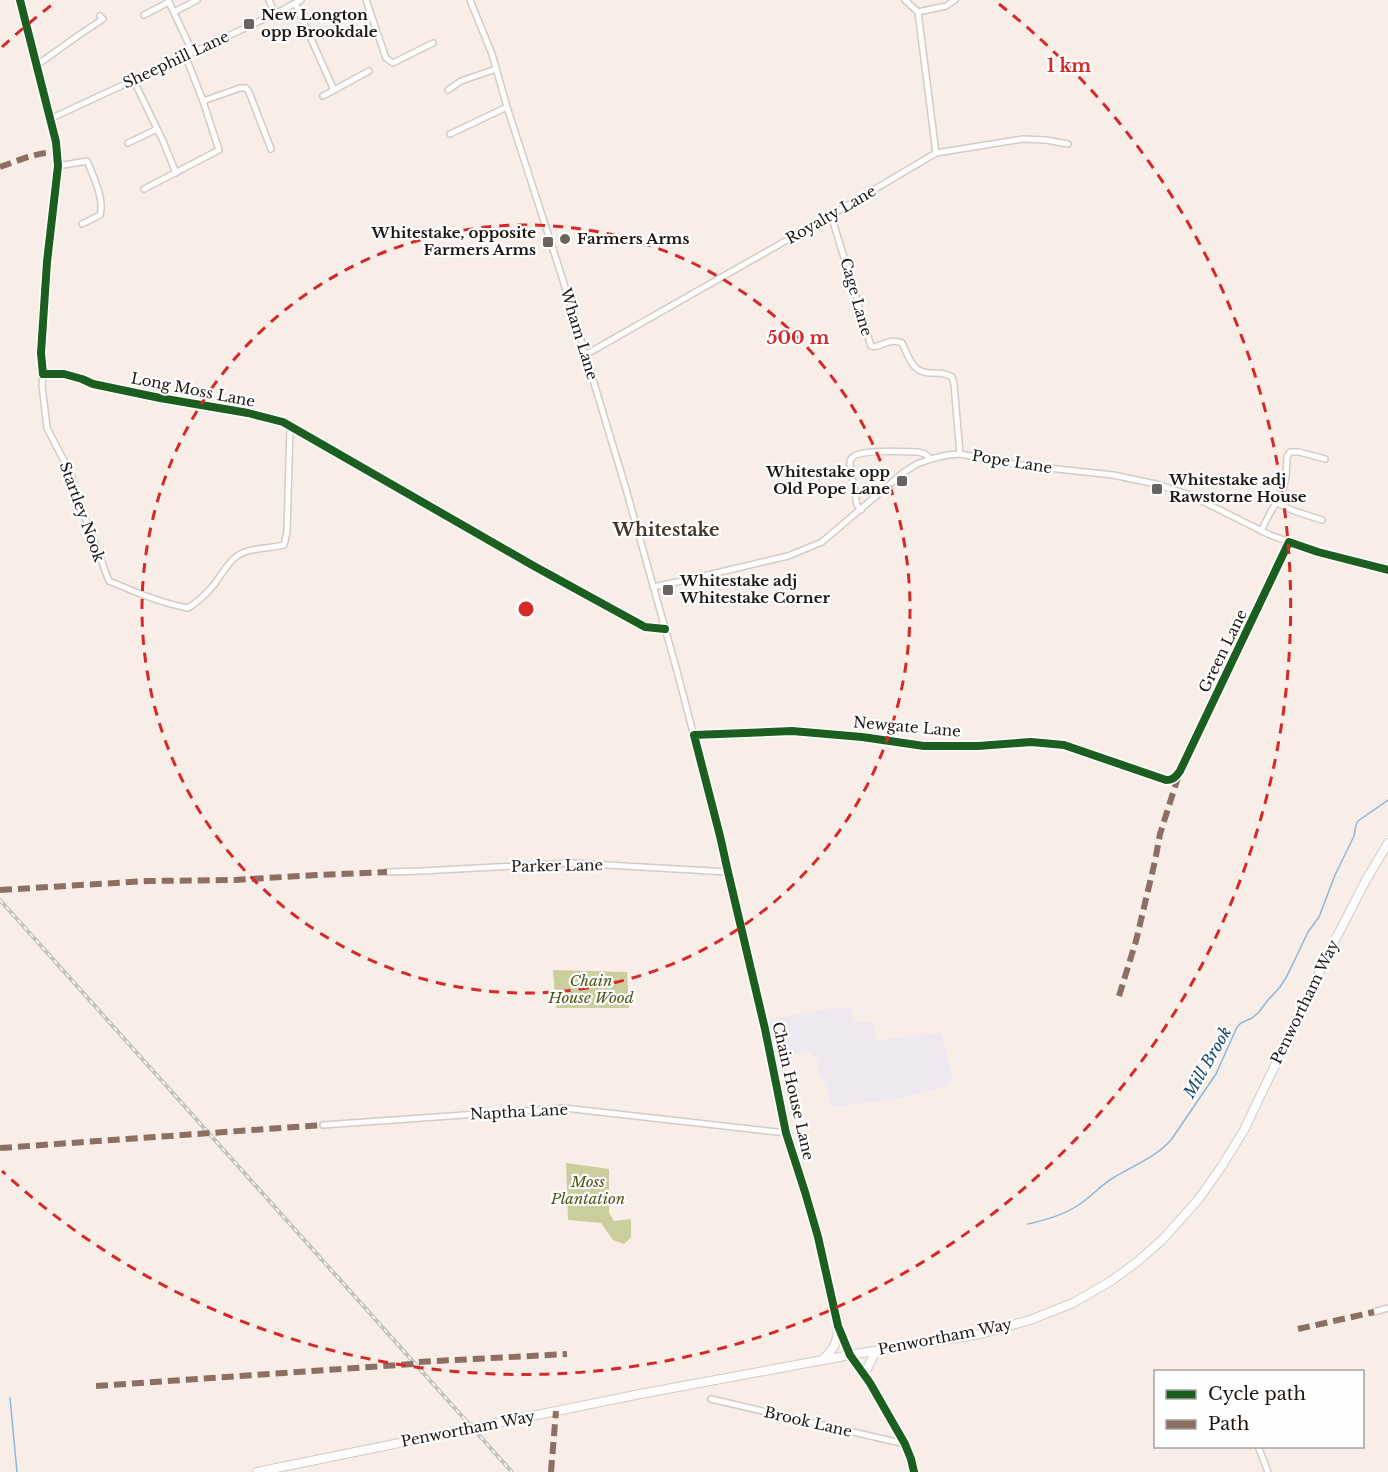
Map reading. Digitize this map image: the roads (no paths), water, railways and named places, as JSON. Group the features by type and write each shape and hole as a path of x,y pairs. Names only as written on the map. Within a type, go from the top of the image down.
{"highway":[{"name":"Penwortham Way","path":"257,1472 468,1428 822,1360 980,1334 1030,1320 1073,1303 1111,1281 1162,1240 1198,1200 1222,1166 1244,1130 1332,944 1388,843"},
{"path":"822,1360 834,1349 838,1338 838,1326"},
{"path":"864,1375 878,1350"}],"street":[{"path":"20,0 56,142 58,166 47,262 41,353 43,374"},
{"path":"174,12 197,0"},
{"path":"269,0 275,14"},
{"path":"366,0 386,58 393,63 433,43"},
{"name":"Wham Lane","path":"470,0 492,54 562,277 677,671"},
{"path":"904,0 918,12 936,153 1023,139 1068,144"},
{"path":"918,12 946,6 955,0"},
{"path":"144,15 169,1 192,51"},
{"path":"298,1 334,90"},
{"name":"Sheephill Lane","path":"50,118 275,14 298,1"},
{"path":"37,65 103,20 100,16"},
{"path":"144,189 219,150 185,56"},
{"path":"448,90 461,81 496,69"},
{"path":"323,96 369,71"},
{"path":"133,79 176,173"},
{"path":"203,101 246,88 271,149"},
{"path":"450,134 507,107"},
{"path":"128,143 157,129"},
{"name":"Royalty Lane","path":"585,355 936,153"},
{"path":"58,166 87,161 96,181 102,210 100,215 85,222 84,214"},
{"name":"Cage Lane","path":"831,215 871,346 875,347 889,341 902,343 914,367 920,372 945,373 952,377 960,454"},
{"name":"Long Moss Lane","path":"43,374 64,374 93,384 283,422 645,627 665,629"},
{"name":"Startley Nook","path":"43,374 42,385 47,428 72,476 78,502 109,581 176,606 188,608 198,602 238,555 284,545 290,427"},
{"path":"861,510 856,505 850,464 854,456 874,452 918,453 925,454 931,459"},
{"path":"1261,531 1282,494 1287,457 1290,452 1325,459"},
{"name":"Pope Lane","path":"653,587 788,556 822,542 904,472 917,464 947,454 1113,475 1156,484 1190,495 1261,531 1290,542 1318,552 1388,570"},
{"path":"1277,503 1322,520"},
{"name":"Green Lane","path":"1180,771 1290,542"},
{"name":"Chain House Lane","path":"677,671 720,836 786,1133 806,1192 838,1326 850,1355 905,1444 914,1472"},
{"name":"Newgate Lane","path":"694,735 792,731 862,736 924,746 978,746 1031,742 1064,745 1166,780 1176,777 1180,771"},
{"name":"Parker Lane","path":"387,872 572,863 728,872"},
{"name":"Naptha Lane","path":"323,1125 564,1108 786,1133"},
{"path":"1374,1312 1388,1308"},
{"name":"Brook Lane","path":"711,1400 905,1444"},
{"path":"1259,1448 1268,1472"}],"waterway":[{"name":"Mill Brook","path":"1028,1224 1074,1208 1109,1181 1151,1157 1171,1140 1216,1074 1237,1027 1259,1012 1287,976 1308,932 1319,917 1335,875 1354,836 1358,821 1388,800"},
{"path":"10,1398 17,1472"}],"railway":[{"path":"0,900 512,1472"}],"place":[{"name":"New Longton opp Brookdale","path":"249,24"},
{"name":"Farmers Arms","path":"565,239"},
{"name":"Whitestake, opposite Farmers Arms","path":"548,242"},
{"name":"Whitestake opp Old Pope Lane","path":"902,481"},
{"name":"Whitestake adj Rawstorne House","path":"1157,489"},
{"name":"Whitestake adj Whitestake Corner","path":"668,590"}],"district":[{"name":"Whitestake","path":"666,530"}],"park label":[{"name":"Chain House Wood","path":"591,990"},
{"name":"Moss Plantation","path":"588,1190"}]}
